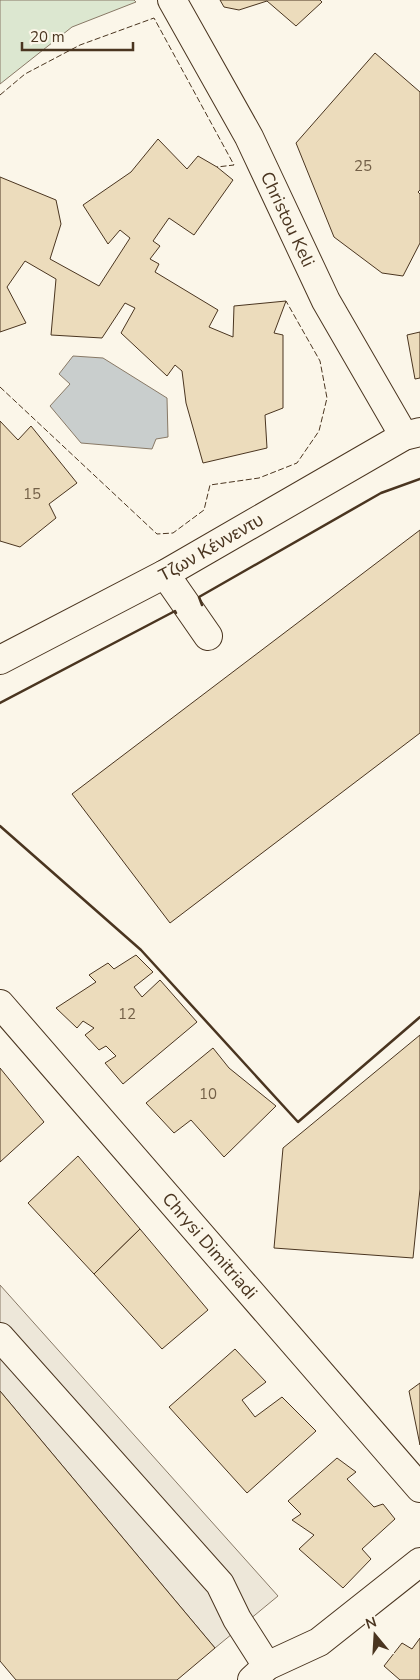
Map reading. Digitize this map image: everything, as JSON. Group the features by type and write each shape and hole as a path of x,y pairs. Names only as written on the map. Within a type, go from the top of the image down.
{"street":[{"name":"Christou Keli","path":"172,0 249,137 326,301 412,434"},
{"name":"Τζων Κέννεντυ","path":"0,660 165,574 412,434"},
{"path":"165,574 208,636"},
{"name":"Chrysi Dimitriadi","path":"0,1004 420,1488"},
{"path":"0,1337 220,1584 260,1673 320,1642 420,1562"}],"green space":[{"path":"0,0 134,0 136,2 72,27 0,84"}],"shaded area":[{"path":"73,356 103,358 167,398 168,437 156,439 152,449 81,443 50,406 70,384 59,374"},
{"path":"0,1285 278,1596 215,1648 0,1391"}],"building":[{"path":"220,0 320,0 322,2 296,26 267,1 239,10 224,7"},
{"path":"375,53 420,92 420,190 418,192 420,194 420,243 403,276 382,273 334,237 296,143"},
{"path":"158,139 187,169 198,156 217,167 233,180 194,235 169,218 153,241 160,246 150,259 159,264 155,272 218,310 209,327 233,337 234,306 286,301 274,333 283,335 283,408 265,415 267,448 203,463 186,403 182,371 175,365 167,376 121,333 135,308 125,303 102,338 51,335 56,279 25,261 7,287 26,323 0,332 0,177 56,200 61,224 50,259 99,286 130,238 120,230 108,244 83,205 131,172"},
{"path":"420,332 420,378 415,379 407,335"},
{"path":"0,421 18,440 31,426 77,483 49,504 56,518 20,547 0,541"},
{"path":"420,530 420,733 170,923 72,794"},
{"path":"136,955 153,972 134,987 142,997 160,980 197,1022 123,1084 105,1063 116,1056 106,1046 99,1050 85,1035 94,1028 83,1021 77,1028 56,1008 96,982 89,975 108,963 114,969"},
{"path":"420,1035 420,1189 413,1258 274,1248 283,1148"},
{"path":"213,1048 229,1068 276,1106 224,1157 191,1120 174,1133 146,1103"},
{"path":"0,1068 44,1122 0,1162"},
{"path":"78,1156 140,1229 94,1274 28,1203"},
{"path":"140,1229 208,1310 162,1349 94,1274"},
{"path":"235,1349 266,1382 242,1400 255,1417 282,1397 316,1431 247,1493 169,1407"},
{"path":"420,1383 420,1445 409,1391"},
{"path":"0,1391 215,1648 177,1680 16,1680 0,1661"},
{"path":"337,1458 356,1472 347,1479 374,1507 383,1504 395,1519 362,1549 371,1559 343,1588 299,1549 314,1535 292,1520 301,1514 288,1501"},
{"path":"420,1638 420,1680 400,1680 384,1666 402,1643 412,1649"}],"fence":[{"path":"0,95 25,74 80,45 154,18 234,165 217,167"},
{"path":"0,387 157,534 173,533 204,510 210,485 259,478 297,463 319,431 327,398 320,361 286,301"}],"wall":[{"path":"202,605 199,597 381,493 420,479"},
{"path":"0,703 175,611 176,613"},
{"path":"0,826 141,950 298,1122 420,1017"}]}
